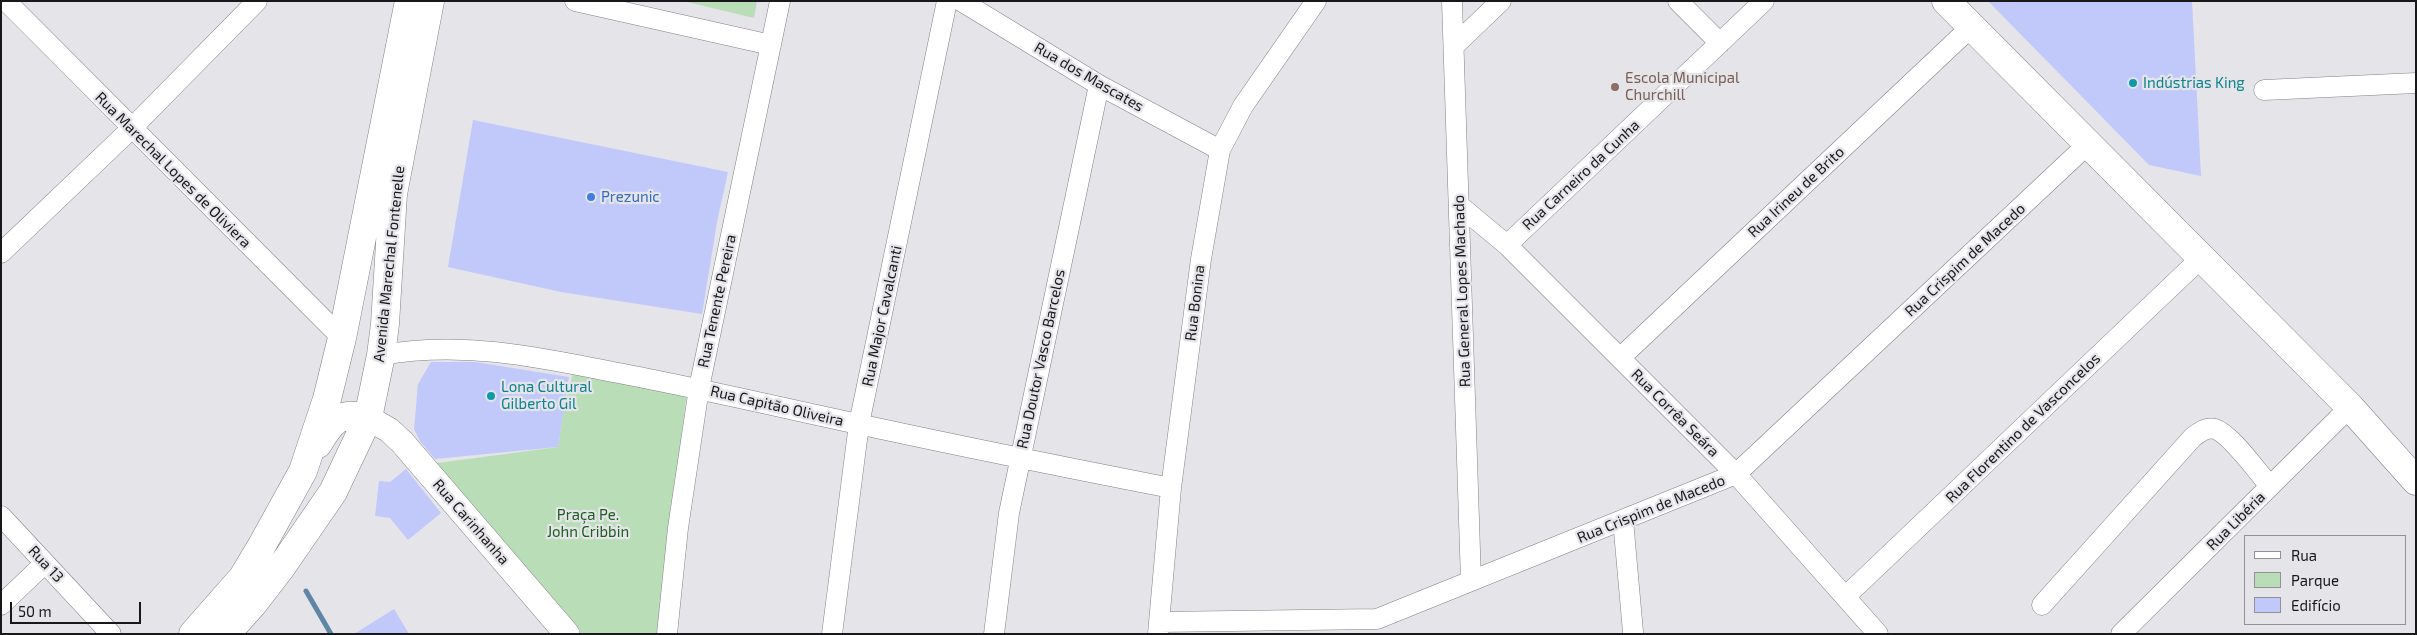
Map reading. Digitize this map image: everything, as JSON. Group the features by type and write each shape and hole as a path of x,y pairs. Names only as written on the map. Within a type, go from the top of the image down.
{"main road":[{"name":"Avenida Marechal Fontenelle","path":"192,634 243,577 303,471 328,400 409,1"},
{"name":"Avenida Marechal Fontenelle","path":"226,634 253,604 280,569 333,492 368,418 381,355 394,194 430,1"},
{"path":"1946,1 2350,407 2416,481"},
{"path":"303,471 334,421 344,415 354,414 368,418"}],"street":[{"name":"Rua Marechal Lopes de Oliviera","path":"6,1 342,338"},
{"path":"1,253 131,128 257,1"},
{"path":"575,1 622,6 771,45"},
{"name":"Rua Tenente Pereira","path":"667,634 678,528 699,388 780,1"},
{"name":"Rua Major Cavalcanti","path":"832,634 859,424 947,1"},
{"name":"Rua dos Mascates","path":"961,1 1098,85 1220,150"},
{"name":"Rua Bonina","path":"1158,628 1171,488 1201,259 1220,150 1243,106 1316,1"},
{"name":"Rua General Lopes Machado","path":"1452,1 1471,581"},
{"path":"1454,46 1501,1"},
{"path":"1678,1 1720,43"},
{"name":"Rua Carneiro da Cunha","path":"1507,245 1764,1"},
{"name":"Rua Irineu de Brito","path":"1620,358 1972,27"},
{"path":"2264,90 2416,83"},
{"name":"Rua Doutor Vasco Barcelos","path":"994,634 1009,513 1098,85"},
{"name":"Rua Crispim de Macedo","path":"1158,628 1378,626 1471,581 1736,474 2088,144"},
{"name":"Rua Corrêa Seára","path":"1460,206 1507,245 1736,474 1878,634"},
{"name":"Rua Florentino de Vasconcelos","path":"1845,597 2201,258"},
{"name":"Rua Capitão Oliveira","path":"381,355 436,348 504,352 699,388 859,424 1171,488"},
{"name":"Rua Libéria","path":"2121,634 2350,407"},
{"name":"Rua Carinhanha","path":"368,418 389,430 402,442 567,634"},
{"path":"2042,605 2193,437 2204,429 2216,430 2227,438 2270,486"},
{"name":"Rua 13","path":"1,516 111,634"},
{"path":"1623,520 1633,632"},
{"path":"1,605 45,563"}],"green space":[{"path":"683,1 757,1 754,18"},
{"name":"Praça Pe. John Cribbin","path":"573,373 687,391 670,529 662,634 574,634 430,464 558,447 564,408"}],"building":[{"name":"Indústrias King","path":"1988,1 2192,1 2201,176 2149,165"},
{"name":"Prezunic","path":"473,120 728,172 717,222 702,314 561,292 448,267"},
{"name":"Lona Cultural Gilberto Gil","path":"431,362 475,362 569,377 558,447 435,459 420,441 414,429 418,384"},
{"path":"406,469 441,513 408,540 390,518 375,516 379,481 390,482"},
{"path":"394,609 409,634 354,634"}],"waterway":[{"path":"306,591 331,634"}],"place":[{"name":"Indústrias King","path":"2133,83"},
{"name":"Escola Municipal Churchill","path":"1615,87"},
{"name":"Prezunic","path":"591,197"},
{"name":"Lona Cultural Gilberto Gil","path":"491,396"}]}
